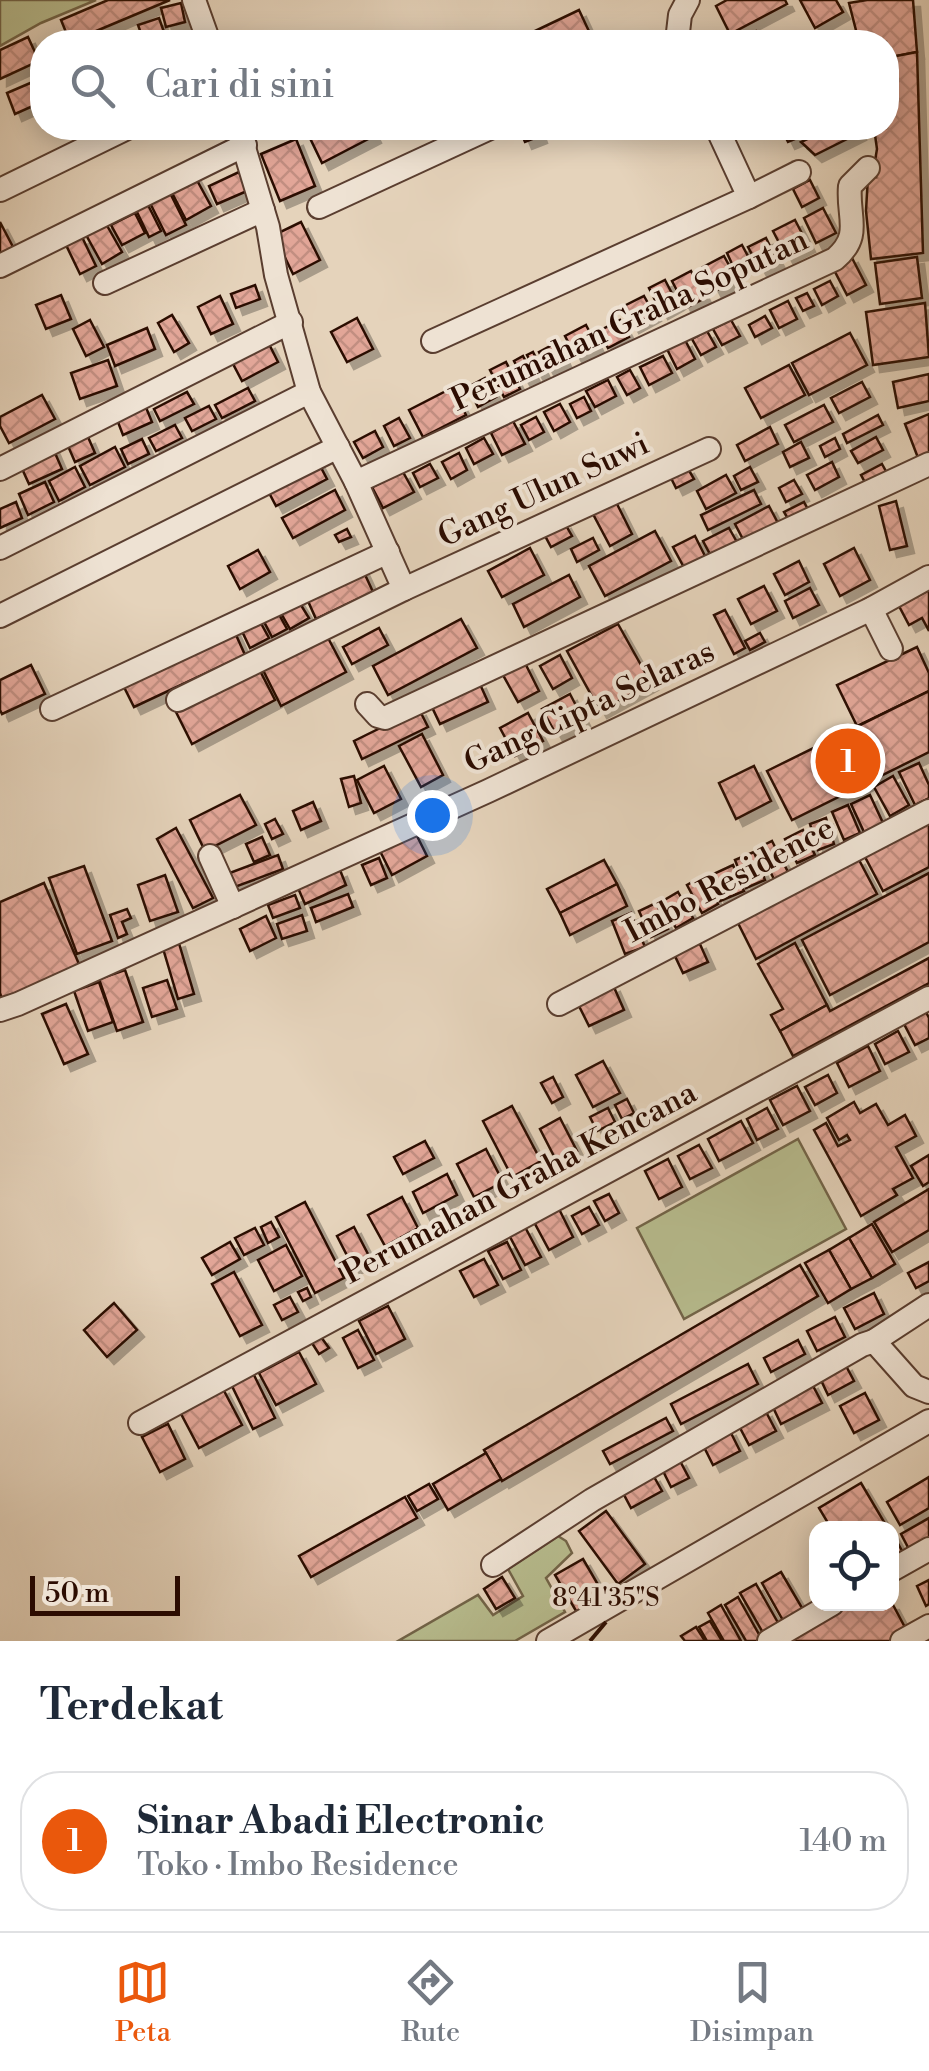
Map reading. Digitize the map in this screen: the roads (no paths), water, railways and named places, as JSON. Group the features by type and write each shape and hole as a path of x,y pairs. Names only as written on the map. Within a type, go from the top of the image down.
{"street":[{"path":"194,0 203,30"},
{"path":"678,30 688,0"},
{"path":"0,190 103,140"},
{"path":"0,266 235,140"},
{"path":"243,140 309,392 356,482 404,588"},
{"path":"318,206 464,140"},
{"path":"723,140 749,197"},
{"name":"Perumahan Graha Soputan","path":"356,482 835,259 852,237 850,186 868,168"},
{"path":"433,341 799,172"},
{"path":"105,284 263,210"},
{"path":"0,470 291,322"},
{"path":"0,548 309,392"},
{"path":"0,616 338,448"},
{"name":"Gang Ulun Suwi","path":"178,700 404,588 709,449"},
{"path":"366,704 386,718 929,464"},
{"path":"52,708 388,552"},
{"name":"Gang Cipta Selaras","path":"0,1010 488,791 871,609 929,577"},
{"path":"871,609 890,649"},
{"name":"Imbo Residence","path":"559,1004 929,811"},
{"path":"210,856 233,907"},
{"name":"Perumahan Graha Kencana","path":"140,1422 929,998"},
{"path":"493,1565 592,1500 874,1341 923,1309 929,1334"},
{"path":"874,1341 914,1386 929,1392"},
{"path":"548,1641 929,1422"},
{"path":"899,1566 929,1549"},
{"path":"769,1641 820,1611"},
{"path":"902,1641 929,1626"}],"place":[{"name":"Sinar Abadi Electronic","path":"848,761"}]}
